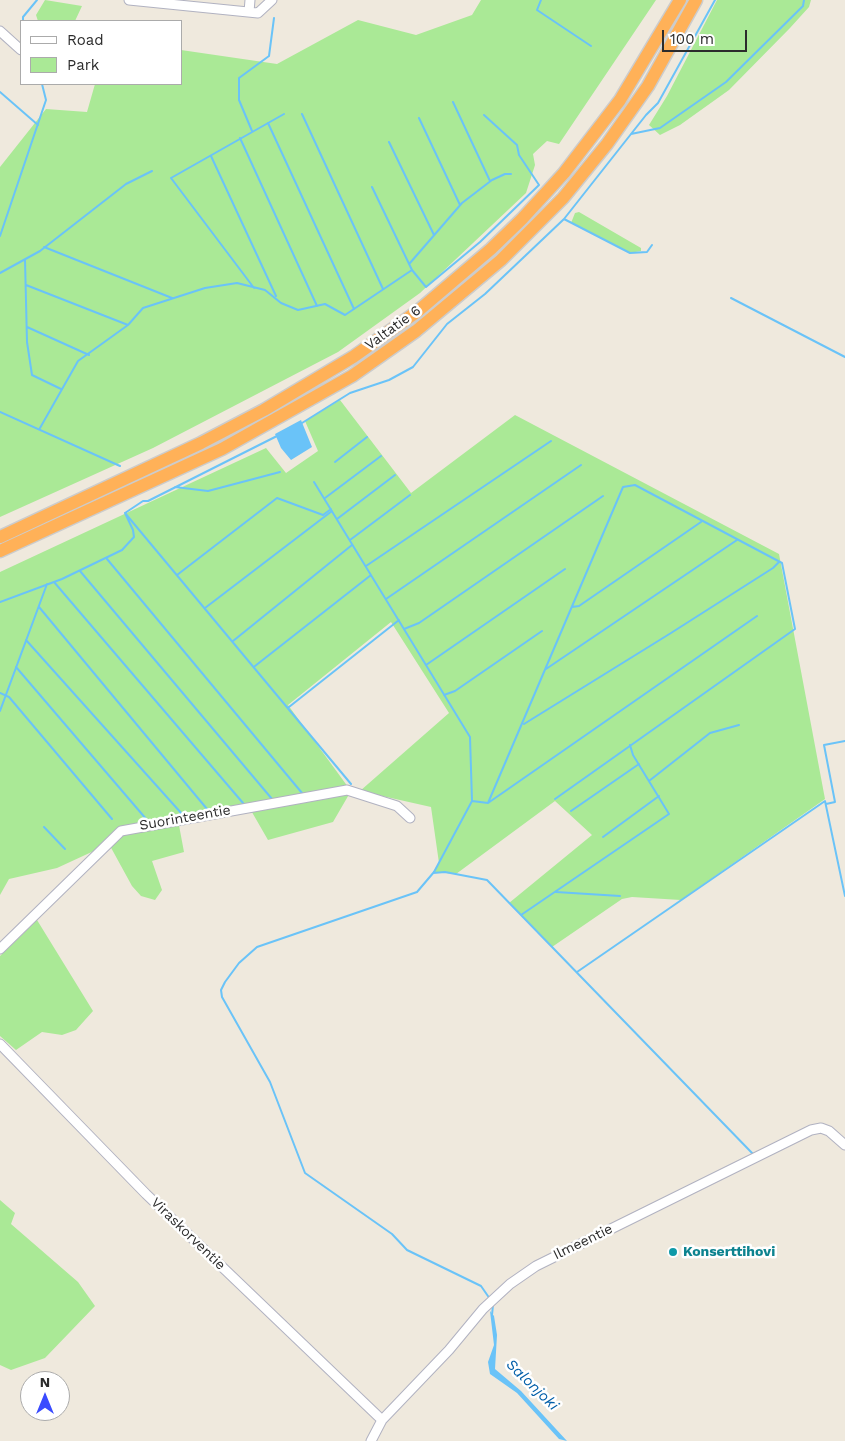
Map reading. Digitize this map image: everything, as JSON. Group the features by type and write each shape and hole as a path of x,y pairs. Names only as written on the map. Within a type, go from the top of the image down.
{"highway":[{"name":"Valtatie 6","path":"0,537 201,443 264,410 353,357 418,311 491,249 522,219 564,173 620,100 680,0"},
{"name":"Valtatie 6","path":"0,551 127,495 222,449 352,376 423,326 502,260 563,198 606,144 648,86 696,0"}],"street":[{"path":"129,0 249,12 262,11 272,0"},
{"path":"249,12 250,0"},
{"path":"0,31 20,49"},
{"name":"Suorinteentie","path":"0,949 121,831 347,790 397,806 410,818"},
{"name":"Viraskorventie","path":"0,1044 146,1194 382,1420"},
{"name":"Ilmeentie","path":"371,1441 382,1420 449,1350 483,1309 510,1284 549,1258 811,1130 821,1128 829,1131 845,1146"}],"green space":[{"path":"45,0 82,6 75,20 38,20 36,15"},
{"path":"481,0 656,0 559,144 547,141 533,154 535,165 526,193 420,293 338,352 153,448 0,517 0,167 46,109 87,112 95,85 182,85 182,50 277,64 358,20 416,35 472,15"},
{"path":"717,0 811,0 809,7 790,28 729,90 680,125 660,135 649,125 667,96"},
{"path":"579,212 641,248 641,251 630,253 571,223 575,213"},
{"path":"340,400 411,493 515,415 779,554 825,799 681,900 632,897 622,899 552,947 509,903 592,835 555,801 456,874 434,872 439,863 431,807 360,791 449,713 391,622 288,705 351,791 333,822 268,840 249,807 178,820 184,852 152,861 162,890 155,900 141,896 132,886 109,844 57,868 9,879 0,895 0,572 266,448 286,473 318,451 305,421"},
{"path":"37,920 93,1011 76,1030 62,1035 42,1032 16,1050 0,1036 0,956"},
{"path":"0,1200 15,1213 11,1224 78,1282 95,1306 45,1358 11,1370 0,1365"}],"water":[{"path":"301,420 312,447 291,460 281,448 275,434"},
{"name":"Salonjoki","path":"490,1311 494,1316 497,1335 495,1369 521,1391 567,1441 559,1439 517,1393 490,1374 488,1362 494,1345"}],"waterway":[{"path":"23,20 23,17 37,0"},
{"path":"541,0 537,10 591,46"},
{"path":"302,423 350,393 389,380 413,367 447,324 485,294 564,219 646,115 658,103 715,0"},
{"path":"631,134 660,128 726,82 803,6 804,0"},
{"path":"252,131 239,100 239,78 269,56 274,18"},
{"path":"0,236 46,100 42,85"},
{"path":"0,92 38,125"},
{"path":"453,102 490,181"},
{"path":"254,288 171,178 284,114"},
{"path":"302,114 383,289"},
{"path":"372,187 412,270 426,287 480,242 539,185 519,155 517,145 484,115"},
{"path":"419,118 460,205"},
{"path":"268,123 354,309"},
{"path":"240,138 317,306"},
{"path":"389,142 434,235"},
{"path":"211,156 276,296"},
{"path":"0,273 40,251 126,184 152,171"},
{"path":"410,263 462,203 492,180 505,174 511,174"},
{"path":"564,219 630,253 647,252 652,245"},
{"path":"44,247 172,298"},
{"path":"25,260 27,342 32,375 61,389"},
{"path":"40,428 78,361 128,325 143,308 205,288 237,283 265,290 281,303 298,310 325,304 345,315 412,270"},
{"path":"26,285 128,325"},
{"path":"731,298 845,357"},
{"path":"27,327 89,355"},
{"path":"0,412 120,466"},
{"path":"125,513 143,501 148,501 277,436"},
{"path":"335,462 367,437"},
{"path":"366,566 551,441"},
{"path":"325,498 381,456"},
{"path":"386,599 581,465"},
{"path":"175,487 208,491 280,472"},
{"path":"337,519 395,475"},
{"path":"314,482 470,737 472,801 434,872 417,892 257,947 239,963 225,982 221,990 222,997 270,1082 305,1173 392,1234 407,1250 481,1286 490,1299"},
{"path":"488,803 623,487 635,485 782,563 795,629 555,799"},
{"path":"350,540 410,495"},
{"path":"404,629 419,623 603,496"},
{"path":"177,575 277,498 323,515 331,509"},
{"path":"205,608 332,511"},
{"path":"125,513 351,784"},
{"path":"0,602 62,579 122,550 134,537 133,530 125,513"},
{"path":"572,607 579,606 701,522"},
{"path":"546,669 737,540"},
{"path":"233,641 352,545"},
{"path":"107,559 302,793"},
{"path":"524,724 671,633 773,568 779,562"},
{"path":"426,665 565,569"},
{"path":"80,571 272,799"},
{"path":"255,666 371,575"},
{"path":"54,582 243,803"},
{"path":"0,711 47,584"},
{"path":"39,607 207,809"},
{"path":"472,801 488,803 757,616"},
{"path":"289,707 399,620"},
{"path":"444,695 455,691 542,631"},
{"path":"26,640 182,814"},
{"path":"16,667 147,820"},
{"path":"0,693 9,697 112,819"},
{"path":"649,781 710,733 739,725"},
{"path":"826,804 835,802 824,745 845,741"},
{"path":"521,915 669,814 633,755 630,745"},
{"path":"571,811 639,764"},
{"path":"603,837 659,796"},
{"path":"577,972 825,801 845,896"},
{"path":"44,827 65,849"},
{"path":"433,873 445,872 487,880 753,1154"},
{"path":"556,892 620,896"},
{"path":"492,1315 493,1305"}],"place":[{"name":"Konserttihovi","path":"673,1252"}]}
